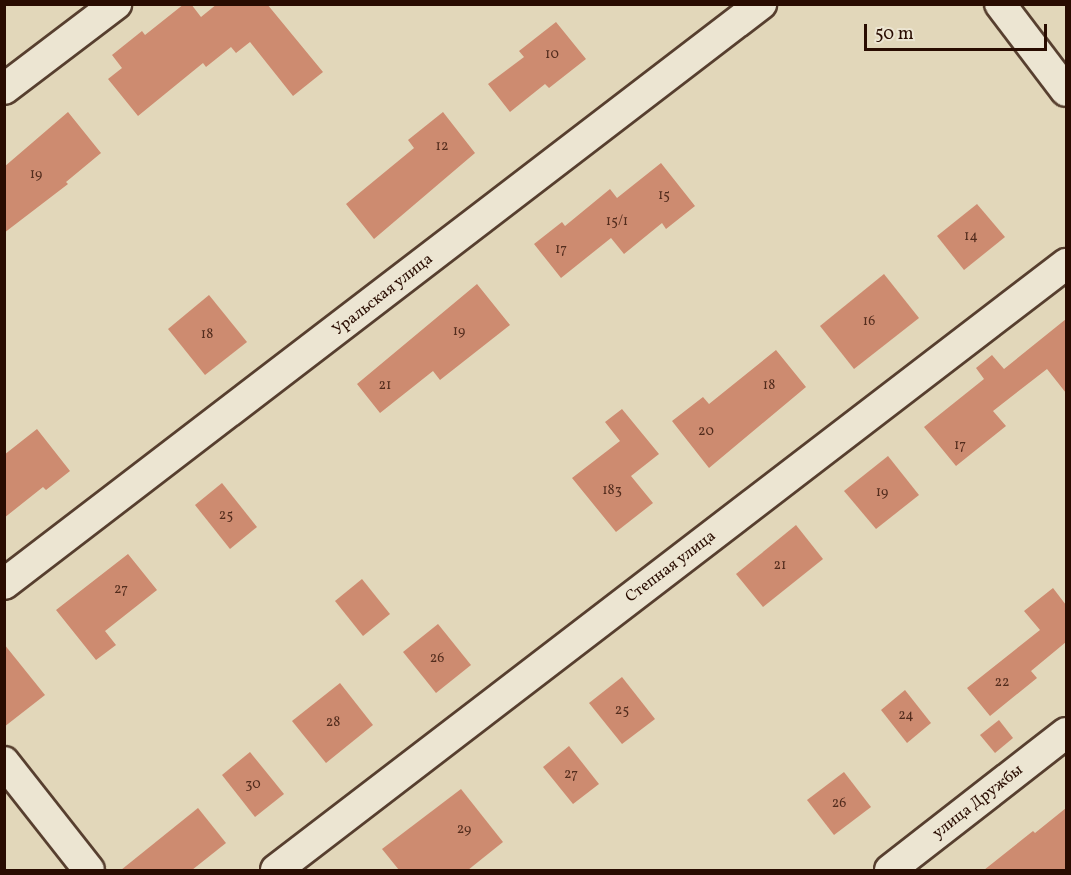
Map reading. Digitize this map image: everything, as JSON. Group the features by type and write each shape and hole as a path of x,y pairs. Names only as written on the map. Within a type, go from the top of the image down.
{"street":[{"path":"4,89 116,4"},
{"name":"Уральская улица","path":"4,584 761,4"},
{"path":"1000,4 1066,91"},
{"name":"Степная улица","path":"276,870 1066,264"},
{"name":"улица Дружбы","path":"890,870 1066,733"},
{"path":"4,762 89,870"}],"building":[{"path":"184,4 191,4 201,17 217,4 267,4 323,72 293,96 250,42 236,53 231,47 206,67 203,63 138,116 108,79 122,68 112,55 142,31 145,35"},
{"path":"556,22 586,59 549,88 545,84 510,112 488,84 524,57 519,51"},
{"path":"68,112 101,153 66,182 68,184 4,233 4,167"},
{"path":"443,112 475,153 374,239 346,204 414,148 408,140"},
{"path":"661,163 695,206 666,229 662,223 624,254 611,238 561,278 534,244 562,222 565,226 610,189 617,198"},
{"path":"977,204 1005,237 964,270 937,236"},
{"path":"884,274 919,318 854,369 820,326"},
{"path":"477,284 510,325 440,380 433,371 380,413 357,384"},
{"path":"209,295 247,342 205,375 168,329"},
{"path":"1066,319 1066,393 1047,369 993,411 1006,426 956,466 924,427 984,379 976,368 992,355 1004,369"},
{"path":"776,350 806,387 709,468 672,421 703,397 709,404"},
{"path":"622,409 659,454 631,476 653,503 616,532 572,478 620,441 605,422"},
{"path":"37,429 70,471 46,490 43,487 4,518 4,455"},
{"path":"888,456 919,495 876,529 844,491"},
{"path":"222,483 257,527 230,549 195,505"},
{"path":"796,525 823,559 763,607 736,574"},
{"path":"128,554 157,590 105,631 116,645 96,660 56,610"},
{"path":"362,579 390,614 363,636 335,601"},
{"path":"1053,588 1066,605 1066,642 1031,671 1037,678 990,716 967,688 1040,630 1024,611"},
{"path":"438,624 471,665 436,693 403,652"},
{"path":"4,644 45,695 4,727"},
{"path":"622,677 655,719 622,744 589,703"},
{"path":"340,683 373,725 326,763 292,721"},
{"path":"905,690 931,723 907,743 881,710"},
{"path":"999,720 1013,738 995,753 980,735"},
{"path":"569,746 599,784 573,804 543,767"},
{"path":"250,752 284,794 255,817 222,775"},
{"path":"844,772 871,807 834,835 807,800"},
{"path":"461,789 503,842 468,870 399,870 382,849"},
{"path":"198,808 226,843 192,870 121,870"},
{"path":"1066,808 1066,870 984,870 1033,831 1035,833"}]}
